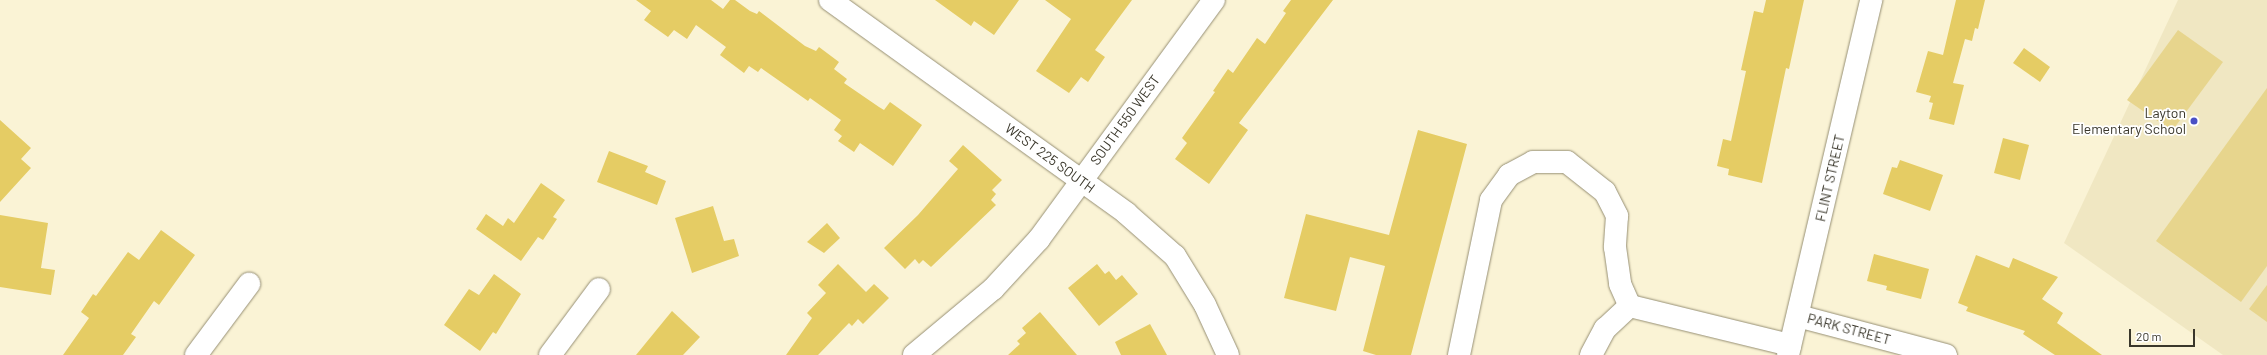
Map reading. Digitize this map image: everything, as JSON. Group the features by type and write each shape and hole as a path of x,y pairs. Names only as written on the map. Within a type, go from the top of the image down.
{"street":[{"name":"WEST 225 SOUTH","path":"830,0 1126,213 1174,256 1205,305 1228,355"},
{"name":"SOUTH 550 WEST","path":"914,355 993,289 1039,239 1214,0"},
{"name":"FLINT STREET","path":"1789,350 1872,0"},
{"path":"1459,355 1491,200 1509,175 1533,162 1567,162 1605,192 1617,216 1615,248 1620,284 1630,306"},
{"path":"196,355 249,284"},
{"path":"550,355 599,289"},
{"path":"1630,306 1789,350"},
{"path":"1591,355 1605,329 1630,306"},
{"name":"PARK STREET","path":"1798,316 1946,355"}],"shaded area":[{"name":"Layton Elementary School","path":"2178,0 2267,0 2267,355 2223,355 2064,243"},
{"path":"2178,30 2223,62 2172,131 2127,100"},
{"path":"2267,88 2267,266 2241,302 2156,241"},
{"path":"2267,285 2267,322 2249,309"}],"building":[{"path":"636,0 711,0 723,9 730,0 735,0 750,11 757,14 759,11 805,46 816,51 819,47 839,62 834,69 847,79 844,83 879,107 884,110 890,102 922,125 893,166 860,143 854,152 838,141 842,136 834,130 841,120 810,98 808,101 761,68 758,72 749,66 744,73 720,55 726,47 696,25 687,39 674,30 668,37 644,20 651,11"},
{"path":"935,0 1019,0 994,35 974,21 971,26"},
{"path":"1045,0 1132,0 1095,50 1105,57 1088,82 1081,77 1069,93 1036,71 1071,19"},
{"path":"1291,0 1333,0 1239,123 1248,130 1209,184 1175,159 1187,143 1182,138 1215,92 1213,91 1228,69 1233,73 1257,38 1265,44 1286,13 1283,11"},
{"path":"1766,0 1804,0 1789,69 1786,68 1762,183 1728,175 1729,169 1717,166 1723,139 1731,141 1746,71 1741,70 1754,11 1763,13"},
{"path":"1956,0 1985,0 1978,29 1975,28 1972,41 1965,39 1953,83 1964,85 1954,125 1929,119 1933,103 1929,102 1931,96 1916,92 1928,51 1943,55"},
{"path":"2024,48 2050,67 2040,82 2013,63"},
{"path":"0,120 31,148 21,159 31,168 0,202"},
{"path":"1418,130 1467,144 1411,355 1376,355 1363,351 1385,266 1350,257 1336,311 1284,298 1306,214 1389,235"},
{"path":"2003,138 2029,145 2020,180 1994,173"},
{"path":"963,145 1002,180 992,190 996,194 991,200 996,205 931,267 923,260 919,264 915,259 905,269 884,248 918,215 958,169 949,161"},
{"path":"609,151 648,166 645,172 666,181 657,205 597,182"},
{"path":"1900,160 1943,175 1930,211 1883,194 1892,167 1897,168"},
{"path":"541,183 565,200 553,217 557,219 543,240 538,237 521,261 476,229 486,214 503,226 508,218 514,223"},
{"path":"713,206 724,241 734,239 739,256 692,273 675,218"},
{"path":"0,215 48,223 41,268 55,270 51,295 0,287"},
{"path":"827,223 840,238 824,253 807,242"},
{"path":"161,230 195,255 159,305 154,301 131,334 136,337 123,355 63,355 89,318 81,312 93,294 96,296 128,252 139,260"},
{"path":"1874,254 1929,269 1921,299 1886,290 1887,286 1867,281"},
{"path":"1976,255 2009,268 2013,258 2058,277 2042,299 2063,313 2057,323 2102,355 2055,355 2023,334 2025,331 1966,311 1968,307 1958,303"},
{"path":"838,264 866,292 874,284 889,298 863,324 858,319 852,326 849,323 818,355 786,355 812,318 807,313 826,293 818,285"},
{"path":"1097,264 1105,274 1109,271 1116,280 1122,275 1138,294 1099,326 1068,288"},
{"path":"494,274 521,294 496,334 493,332 480,351 444,325 469,289 479,295"},
{"path":"672,311 700,337 683,355 636,355"},
{"path":"1040,312 1077,355 1008,355 1020,344 1017,341 1026,333 1022,328"},
{"path":"1150,324 1167,355 1121,355 1115,342"}],"place":[{"name":"Layton Elementary School","path":"2194,121"}]}
